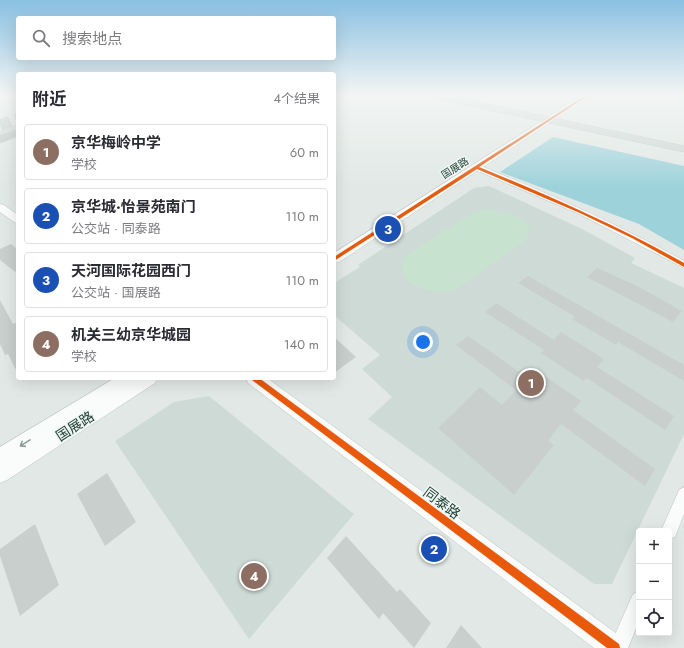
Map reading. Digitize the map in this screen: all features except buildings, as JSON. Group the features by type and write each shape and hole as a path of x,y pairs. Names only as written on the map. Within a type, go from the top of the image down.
{"highway":[{"path":"0,139 16,133"}],"main road":[{"path":"581,125 684,149"},
{"path":"585,125 684,145"},
{"path":"0,135 16,129"}],"street":[{"name":"国展路","path":"336,249 537,125"},
{"name":"国展路","path":"336,258 538,125"},
{"path":"476,167 544,194 609,224 684,265"},
{"path":"0,207 16,219"},
{"name":"国展路","path":"0,458 126,380"},
{"name":"国展路","path":"0,473 146,380"},
{"name":"同泰路","path":"257,380 617,648"},
{"path":"670,528 684,495"},
{"path":"617,648 636,607"}],"shaded area":[{"path":"489,186 582,229 635,258 631,263 684,288 684,434 639,528 636,528 636,534 612,584 594,584 368,419 392,397 362,369 380,355 336,317 336,282 360,267 358,265 474,188"},
{"path":"209,396 354,514 249,639 115,441 174,402"}],"green space":[{"path":"485,210 508,213 517,216 524,221 528,226 529,232 526,240 458,288 442,292 431,291 422,289 408,280 403,274 402,268 404,260 411,252 473,213"}],"water":[{"path":"553,137 684,166 684,250 639,224 500,172"}],"cycle path":[{"path":"336,258 541,125"},
{"path":"476,167 582,212 633,237 684,265"},
{"path":"257,380 615,648"}],"place":[{"name":"天河国际花园西门","path":"388,229"},
{"name":"京华梅岭中学","path":"531,383"},
{"name":"京华城·怡景苑南门","path":"434,549"},
{"name":"机关三幼京华城园","path":"254,576"}]}
